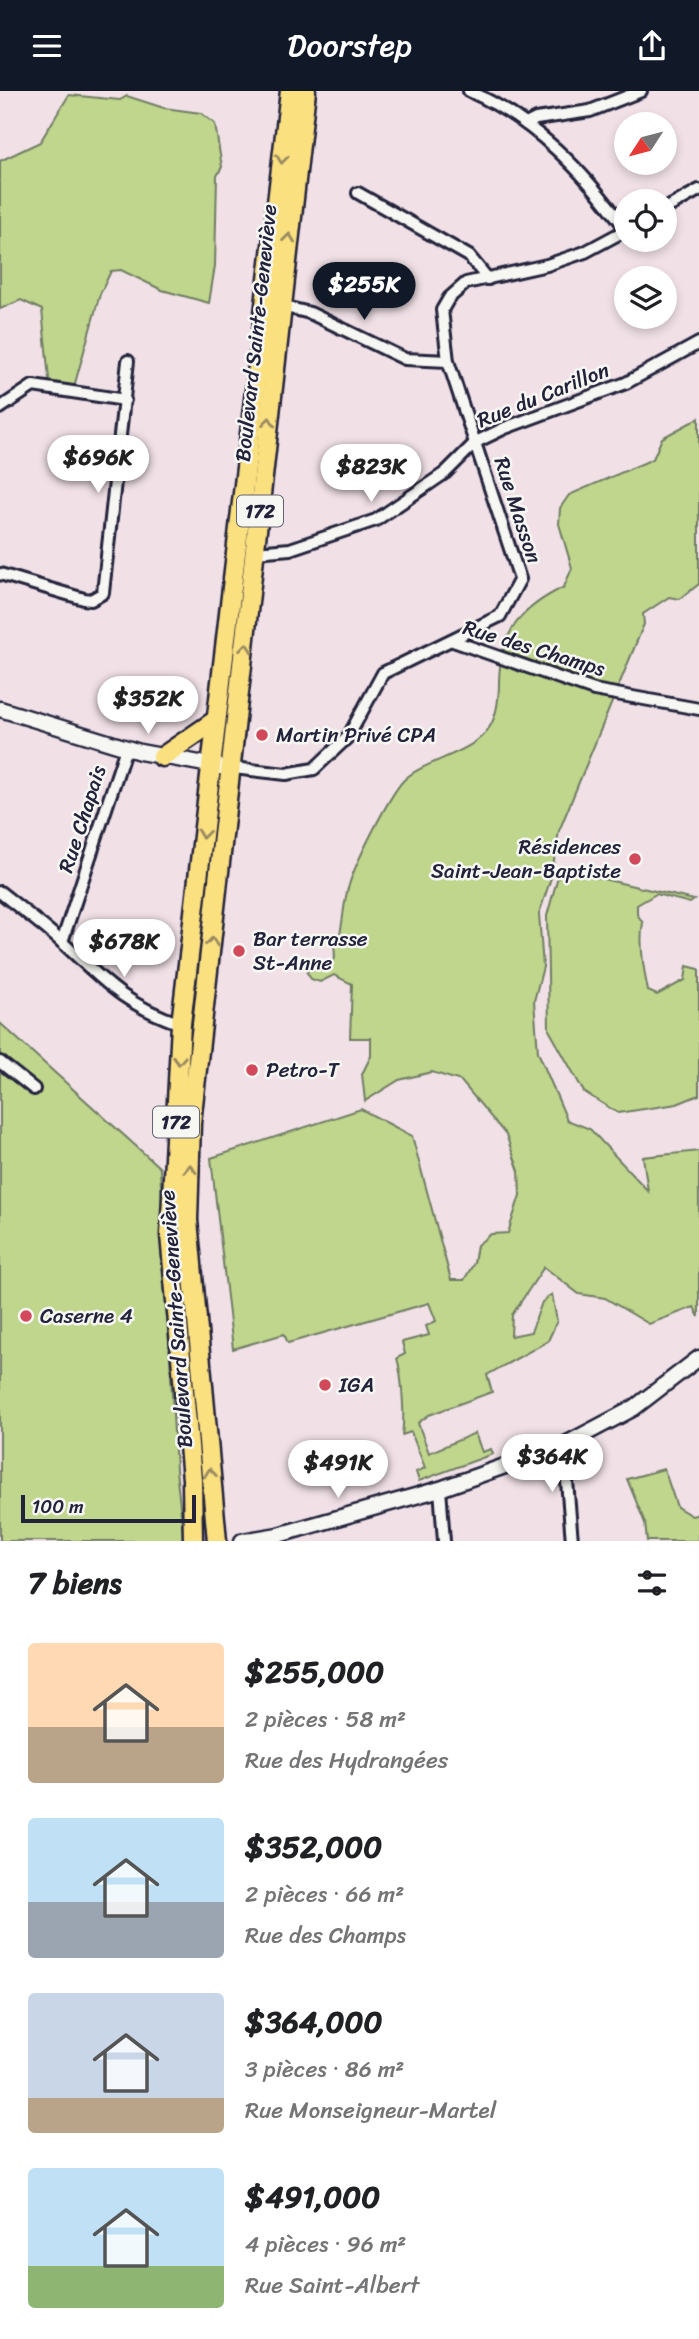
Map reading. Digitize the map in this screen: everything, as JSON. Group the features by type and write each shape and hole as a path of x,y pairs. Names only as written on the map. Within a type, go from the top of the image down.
{"main road":[{"name":"Boulevard Sainte-Geneviève","path":"194,1541 170,1235 181,1024 290,91"},
{"name":"Boulevard Sainte-Geneviève","path":"217,1541 188,1220 191,1123 233,768 306,91"},
{"path":"162,757 216,720"}],"street":[{"path":"469,91 526,124 574,164 614,214"},
{"path":"526,124 536,119 590,111 641,91"},
{"path":"677,202 699,190"},
{"path":"358,193 468,256 488,279"},
{"name":"Rue Masson","path":"453,641 500,616 520,579 448,361 442,310 449,298 466,283 547,265 585,252 614,236"},
{"path":"281,306 310,313 405,359 448,361"},
{"name":"Rue du Carillon","path":"255,552 290,549 376,520 445,473 476,442 505,428 626,383 699,343"},
{"path":"0,574 84,599 91,600 103,593 128,361"},
{"path":"0,408 33,386 125,400"},
{"name":"Rue des Champs","path":"0,709 162,757 211,766 286,774 314,769 348,737 383,673 453,641 594,690 699,709"},
{"name":"Rue Chapais","path":"62,942 126,748"},
{"path":"0,892 62,942 126,1000 154,1016 181,1024"},
{"path":"1,1064 34,1089"},
{"path":"242,1541 278,1535 440,1489 564,1445 634,1408 699,1358"},
{"path":"564,1445 572,1541"},
{"path":"440,1489 444,1541"}],"green space":[{"path":"69,95 120,100 127,96 164,108 201,113 215,124 222,167 217,176 215,266 209,303 162,290 121,270 111,271 100,294 72,394 50,389 42,310 21,300 0,309 0,161 40,142"},
{"path":"699,418 699,584 680,599 669,597 643,614 644,624 559,831 551,878 539,914 543,967 534,1001 538,1052 567,1120 590,1129 648,1191 643,1157 699,1151 699,1317 694,1307 649,1324 605,1298 579,1294 544,1267 512,1315 511,1336 531,1332 542,1302 552,1294 557,1321 548,1341 487,1375 492,1392 429,1415 418,1423 429,1453 475,1433 482,1452 491,1449 493,1454 419,1481 416,1472 425,1468 411,1432 402,1435 402,1396 397,1358 405,1354 402,1342 429,1335 426,1326 436,1321 429,1303 288,1343 284,1334 233,1349 211,1158 361,1109 412,1136 451,1280 464,1280 474,1263 477,1245 491,1234 508,1233 520,1195 519,1171 506,1135 461,1081 432,1072 399,1080 365,1101 362,1074 371,1056 371,1038 350,1038 352,984 334,975 320,982 311,979 306,971 329,967 335,958 334,941 339,938 352,875 373,831 403,781 422,768 471,745 492,723 498,699 500,664 509,635 525,613 564,587 572,568 559,524 560,508 569,495 653,459 662,438"},
{"path":"560,869 694,900 690,903 656,894 637,905 637,914 643,923 642,947 648,991 657,995 685,980 687,966 699,969 699,1095 677,1104 618,1113 584,1092 549,1030 547,916"},
{"path":"0,1023 160,1168 176,1470 184,1541 0,1541"},
{"path":"664,1469 677,1507 692,1516 699,1514 699,1541 647,1541 645,1523 627,1479"}],"place":[{"name":"Martin Privé CPA","path":"262,735"},
{"name":"Résidences Saint-Jean-Baptiste","path":"635,859"},
{"name":"Bar terrasse St-Anne","path":"239,951"},
{"name":"Petro-T","path":"252,1070"},
{"name":"Caserne 4","path":"26,1316"},
{"name":"IGA","path":"325,1385"}]}
